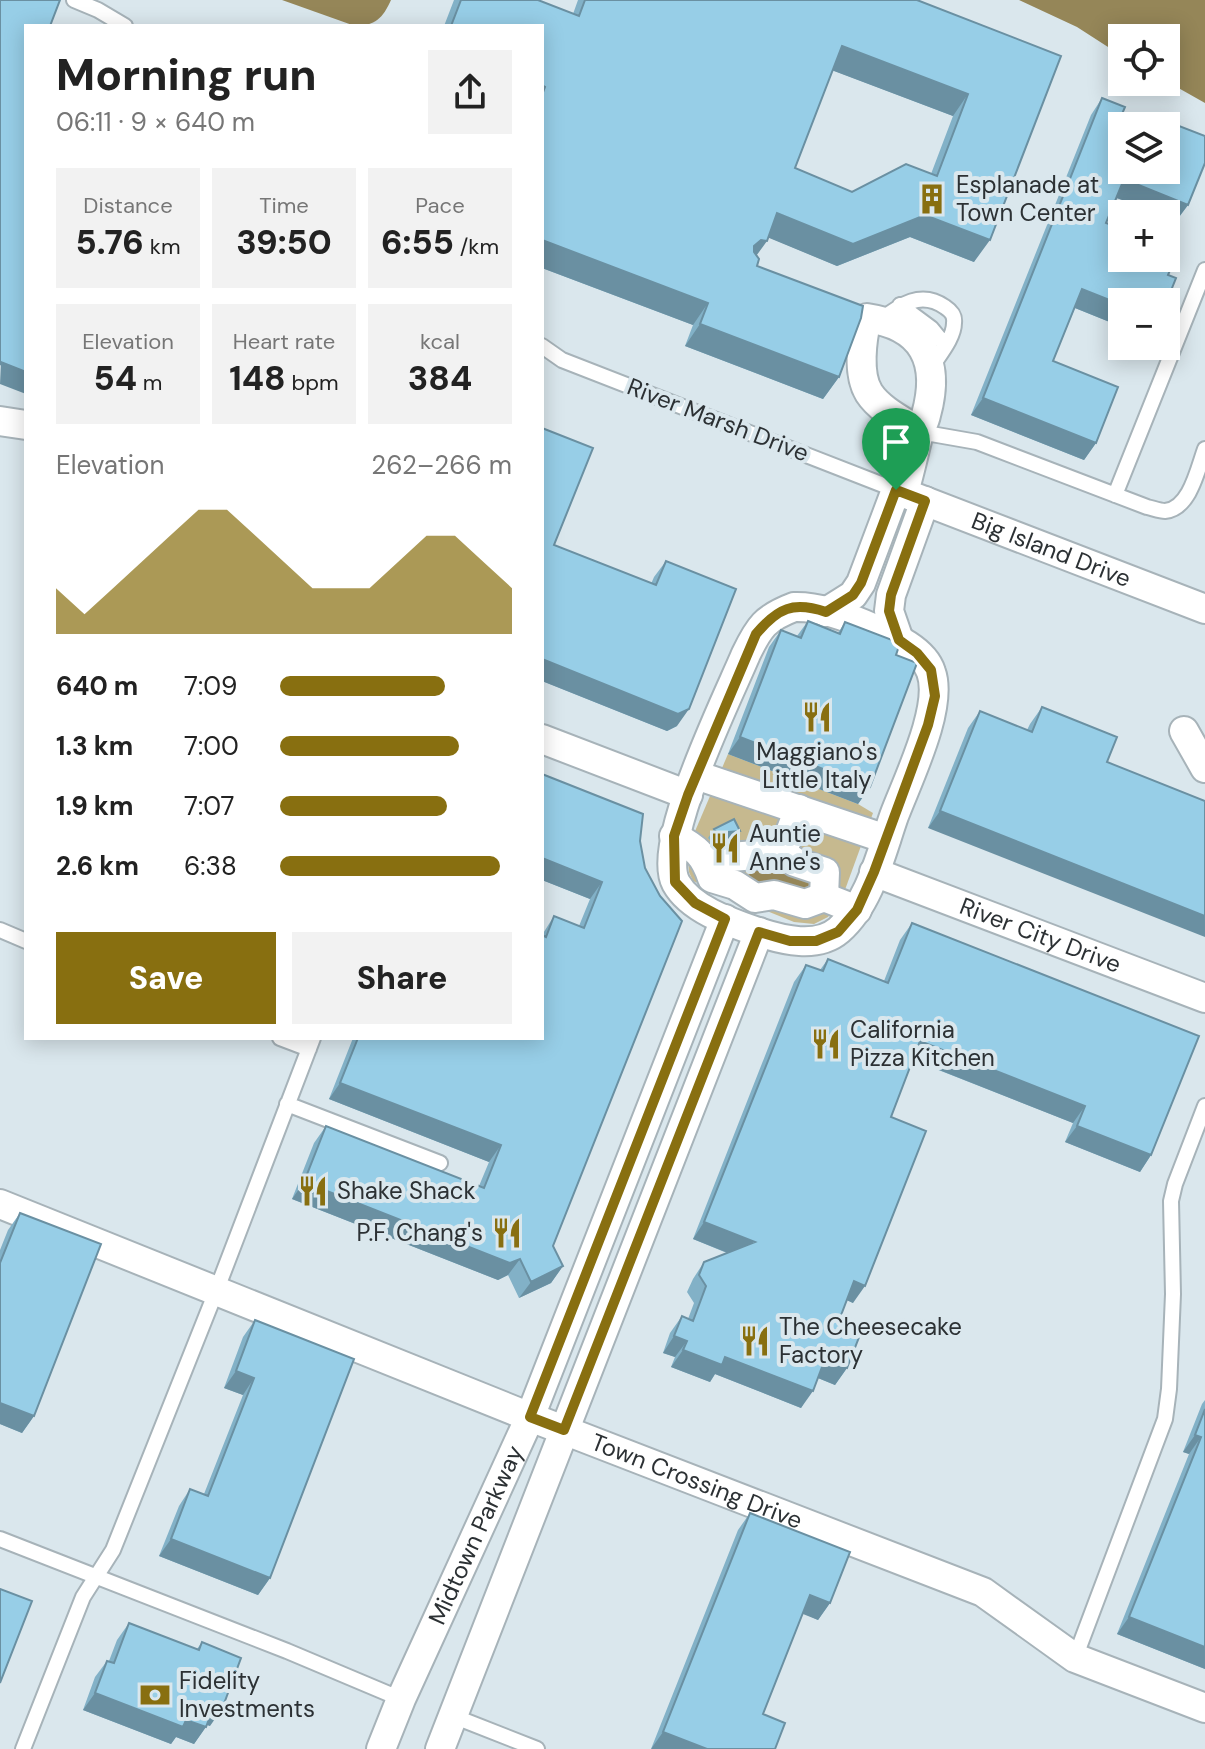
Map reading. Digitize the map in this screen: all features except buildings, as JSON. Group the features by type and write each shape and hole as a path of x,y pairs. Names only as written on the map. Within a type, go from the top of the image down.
{"street":[{"path":"899,640 889,611 908,494 926,415 930,369 927,351 910,333 875,314 860,348 868,391 880,406 920,432"},
{"path":"0,421 24,425"},
{"path":"826,612 853,595 908,494"},
{"name":"Big Island Drive","path":"908,494 1205,609"},
{"path":"794,607 809,607 870,626 899,640 917,653 931,670 935,696 928,725 857,910 838,932 816,941 790,941 725,919 695,903 675,882 674,836 692,785 756,634 773,615 794,607"},
{"path":"1184,731 1205,768"},
{"path":"544,740 692,785 799,809 886,839"},
{"path":"774,895 789,858 799,809"},
{"path":"674,836 691,846 709,868 755,898 774,895 857,910"},
{"path":"709,868 789,858 825,872 802,941"},
{"path":"695,903 709,868"},
{"name":"River City Drive","path":"874,872 1205,998"},
{"name":"Midtown Parkway","path":"381,1749 530,1417 725,919"},
{"name":"Midtown Parkway","path":"440,1749 759,932"},
{"name":"Town Crossing Drive","path":"0,1204 530,1417 983,1592 1075,1658 1205,1708"}],"lane":[{"path":"74,0 122,24"},
{"path":"1115,495 1205,270"},
{"path":"875,314 927,299 949,310 954,316 955,326 930,369"},
{"path":"875,314 931,328 945,345"},
{"name":"River Marsh Drive","path":"544,348 562,360 908,494"},
{"path":"920,432 977,442 1147,507 1166,511 1179,506 1203,458"},
{"path":"0,930 24,940"},
{"path":"23,1749 83,1597 113,1550 311,1044 290,1040"},
{"path":"287,1104 440,1163"},
{"path":"1075,1658 1165,1419 1173,1294 1171,1201 1205,1106"},
{"path":"0,1539 401,1699"},
{"path":"453,1716 537,1749"}],"shaded area":[{"path":"282,0 391,0 378,20 368,24 349,24"},
{"path":"1019,0 1205,0 1205,103 1180,89 1180,24 1108,24 1108,47 1077,27"},
{"path":"728,754 858,804 873,813 842,898 828,917 814,924 794,922 693,881 687,850"},
{"path":"775,866 811,882 803,895 754,886 749,877 750,868 764,870"}],"place":[{"name":"Esplanade at Town Center","path":"932,199"},
{"name":"Maggiano's Little Italy","path":"817,717"},
{"name":"Auntie Anne's","path":"725,848"},
{"name":"California Pizza Kitchen","path":"826,1044"},
{"name":"Shake Shack","path":"313,1191"},
{"name":"P.F. Chang's","path":"507,1233"},
{"name":"The Cheesecake Factory","path":"755,1341"},
{"name":"Fidelity Investments","path":"155,1695"}],"route":[{"path":"896,490 925,501 891,595 889,611 899,640 917,653 931,670 935,696 928,725 857,910 838,932 816,941 790,941 759,932 564,1430 530,1417 725,919 695,903 675,882 674,836 688,795 756,634 773,615 794,607 826,612 853,595 861,583 896,490"}]}
